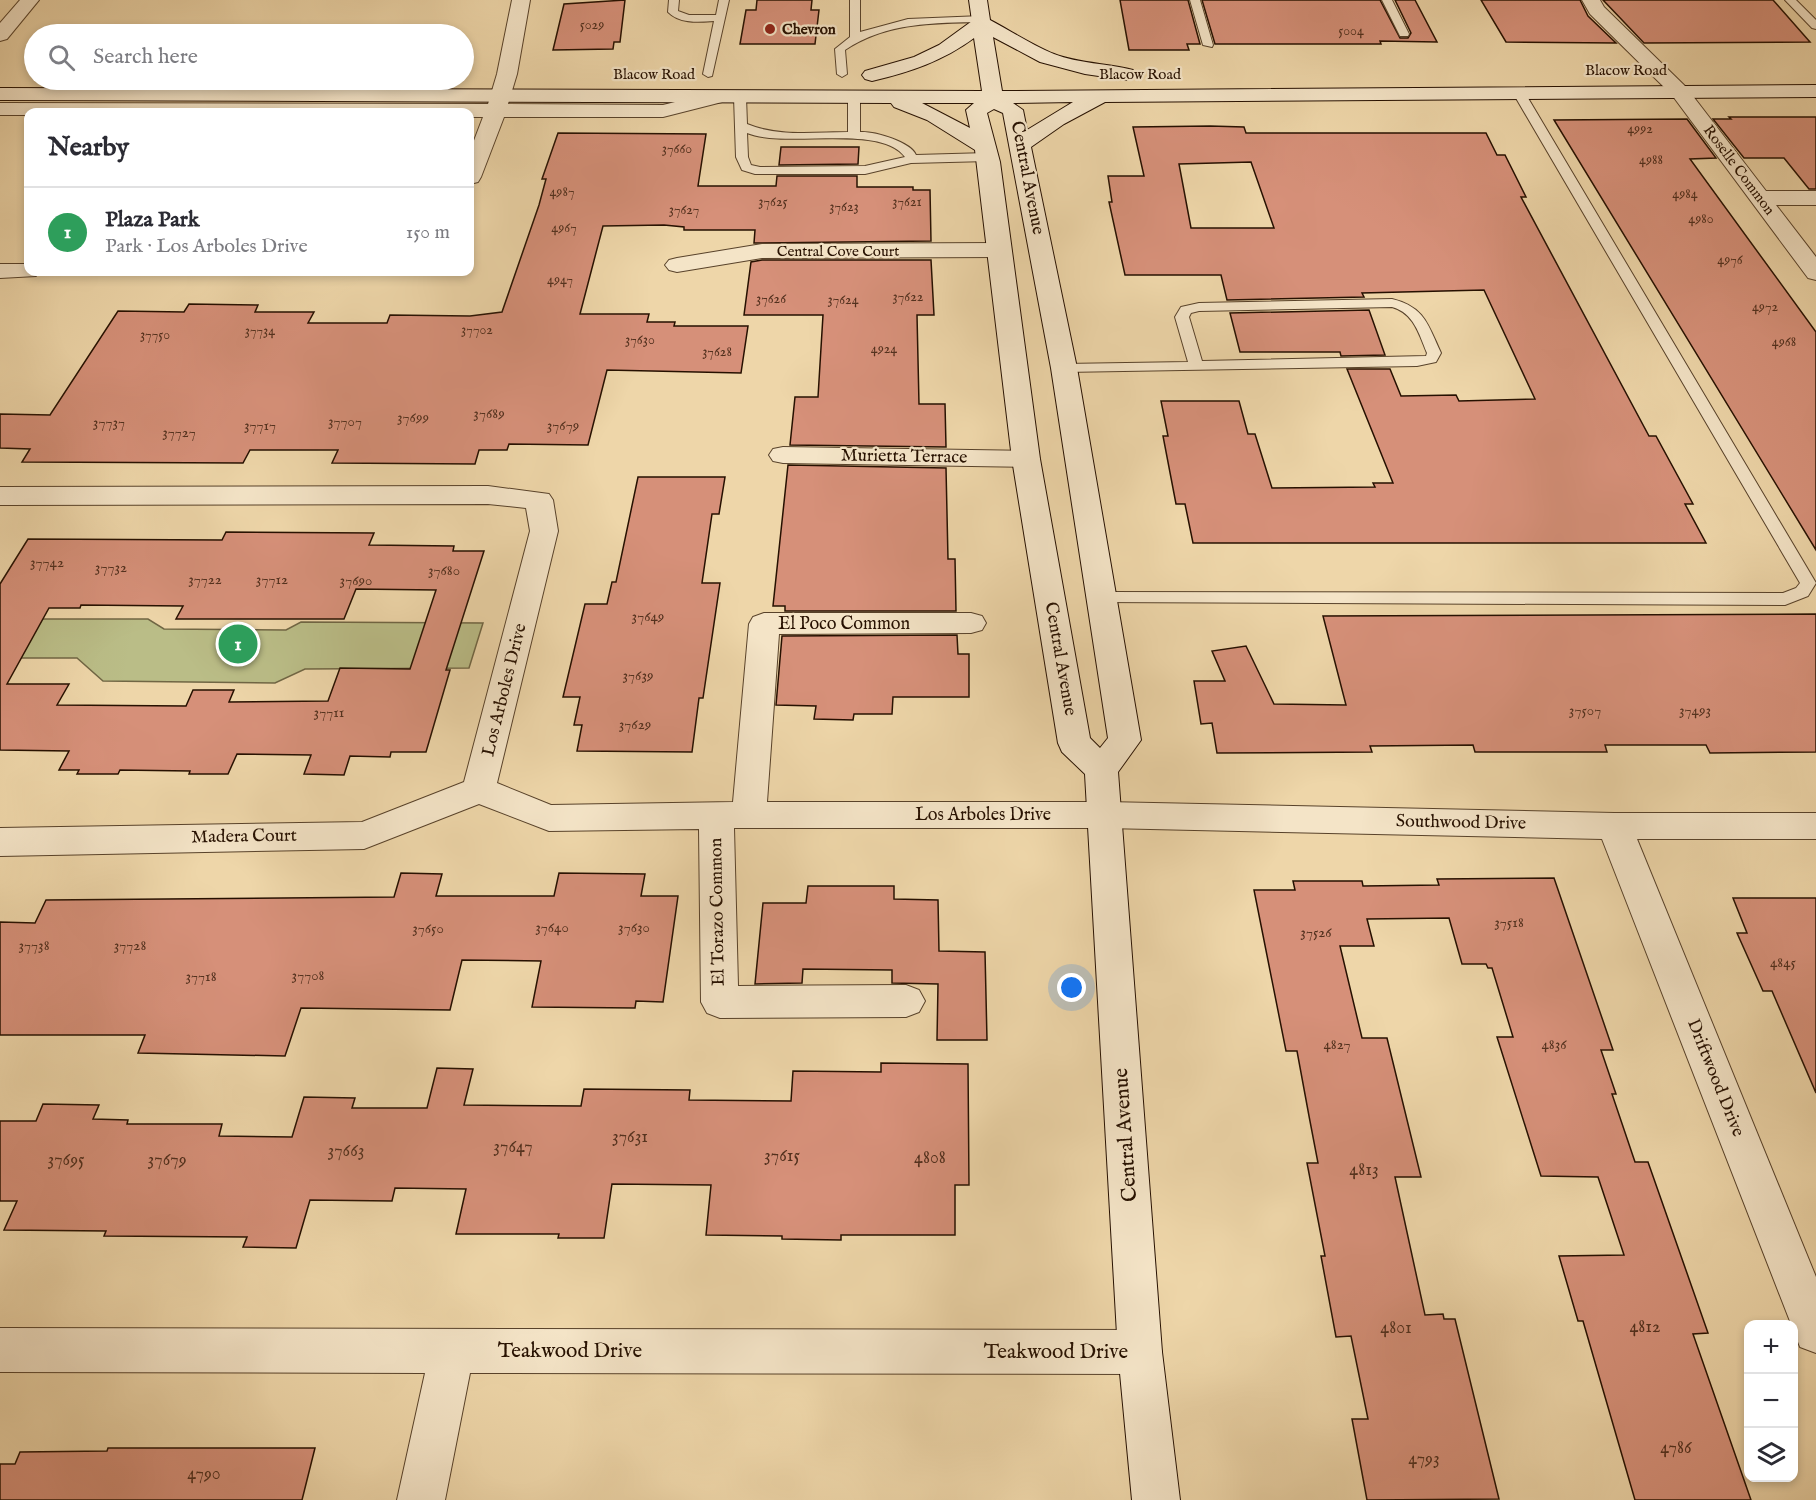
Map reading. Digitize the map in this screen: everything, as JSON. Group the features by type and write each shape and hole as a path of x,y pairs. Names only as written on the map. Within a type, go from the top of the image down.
{"street":[{"path":"0,35 30,0"},
{"path":"474,167 499,104 522,0"},
{"path":"978,0 993,97"},
{"name":"Roselle Common","path":"1591,0 1597,10 1679,92 1816,273"},
{"path":"982,21 1047,58 1085,68 1126,74"},
{"path":"872,75 921,62 946,49 982,21"},
{"name":"Blacow Road","path":"1635,70 1682,70"},
{"path":"485,74 530,74"},
{"name":"Blacow Road","path":"686,74 730,74"},
{"path":"820,74 941,75"},
{"name":"Blacow Road","path":"1042,74 1150,74"},
{"path":"0,75 24,75"},
{"name":"Blacow Road","path":"0,94 499,104 663,111 719,97 1816,91"},
{"path":"1020,145 1063,114 1113,96"},
{"path":"863,97 919,107 948,122 986,152"},
{"name":"Central Avenue","path":"1101,770 1125,740 1064,368 1013,110 993,102 976,110 986,152 1026,459 1074,743 1101,770 1106,815 1140,1352 1156,1500"},
{"name":"Blacow Road","path":"100,108 499,104"},
{"name":"Blacow Road","path":"0,109 24,109"},
{"path":"1760,198 1816,198"},
{"name":"Central Cove Court","path":"677,265 762,251 999,250"},
{"path":"0,271 24,271"},
{"name":"Murietta Terrace","path":"783,455 1026,459"},
{"name":"Los Arboles Drive","path":"0,496 488,495 539,500 544,531 479,790 549,818 732,815 1106,815"},
{"name":"El Poco Common","path":"732,815 764,624 971,623"},
{"name":"Madera Court","path":"0,842 364,835 479,790"},
{"name":"El Torazo Common","path":"732,815 720,1002 906,1001"},
{"name":"Southwood Drive","path":"1106,815 1614,826 1816,826"},
{"name":"Driftwood Drive","path":"1614,826 1804,1270 1816,1331"},
{"name":"Teakwood Drive","path":"0,1350 1140,1352"},
{"path":"421,1500 452,1350"}],"lane":[{"path":"674,0 672,12 676,15 693,18 720,18"},
{"path":"708,74 724,0"},
{"path":"855,0 855,37"},
{"path":"1195,0 1208,45"},
{"path":"1387,0 1404,34"},
{"path":"1790,0 1816,26"},
{"path":"842,74 840,49 855,37 915,20 982,21"},
{"path":"1100,598 1785,599 1802,592 1808,583 1519,93"},
{"path":"740,97 742,157 746,167 759,171 864,170 911,159 986,152"},
{"path":"854,135 863,97"},
{"path":"741,126 758,133 786,136 854,135 886,140 910,153 911,159"},
{"path":"1064,368 1196,366 1417,362 1431,359 1434,353 1415,312 1406,305 1199,307 1186,310 1182,317 1196,366"}],"green space":[{"path":"0,619 148,619 164,629 286,630 301,622 483,623 469,668 305,669 275,683 103,681 77,658 0,658"}],"building":[{"path":"625,0 620,42 614,42 613,49 553,50 564,4"},
{"path":"757,0 812,0 811,10 819,10 815,44 740,44 746,10 756,10"},
{"path":"1120,0 1188,0 1200,44 1187,44 1189,50 1129,50"},
{"path":"1202,0 1380,0 1400,38 1408,38 1411,33 1395,0 1415,0 1437,42 1215,44"},
{"path":"1481,0 1580,0 1588,16 1616,43 1506,42"},
{"path":"1603,0 1773,0 1810,42 1644,43"},
{"path":"1729,117 1816,117 1816,189 1809,189 1784,158 1744,158 1713,119 1731,119"},
{"path":"1687,119 1716,158 1690,159 1816,332 1816,550 1554,120"},
{"path":"1133,127 1244,127 1246,133 1486,133 1497,155 1505,155 1526,197 1521,197 1649,436 1656,436 1693,504 1685,504 1706,543 1193,543 1185,504 1176,504 1163,436 1168,436 1161,401 1239,401 1248,434 1255,434 1272,488 1375,487 1373,483 1393,483 1347,369 1390,369 1401,396 1456,395 1459,401 1535,399 1484,290 1362,293 1364,297 1227,300 1221,275 1125,275 1109,202 1112,202 1108,176 1144,176","holes":["1251,162 1274,228 1191,228 1179,164"]},
{"path":"558,133 706,134 698,186 776,186 777,176 857,176 857,187 913,187 913,190 930,190 931,241 754,243 755,230 684,230 684,227 664,225 603,226 580,314 649,314 647,322 675,322 674,326 748,326 741,373 607,370 588,445 509,444 507,450 479,450 475,464 332,463 338,450 250,450 243,463 22,462 30,449 0,448 0,414 50,415 118,311 184,312 189,304 258,305 255,312 314,312 308,323 387,323 390,315 470,316 502,312 539,205 546,179 542,179"},
{"path":"781,147 859,147 858,164 779,165"},
{"path":"762,260 931,260 934,315 917,315 919,404 945,404 946,447 790,445 795,397 818,397 823,315 744,315 751,262"},
{"path":"1369,310 1385,355 1341,356 1340,352 1240,352 1230,313"},
{"path":"788,465 946,468 948,559 955,559 956,611 785,611 785,606 773,606"},
{"path":"638,477 725,477 719,514 712,514 702,583 720,583 703,698 699,698 692,752 577,751 582,725 574,725 580,697 563,697 585,604 607,604 612,582 616,582"},
{"path":"226,532 374,533 369,545 454,546 453,551 484,551 446,670 450,670 426,752 391,752 390,757 350,756 344,775 304,774 311,755 237,754 228,774 120,770 118,774 77,774 79,770 59,770 69,751 0,750 0,584 28,539 222,540","holes":["356,589 436,590 410,669 340,668 328,701 229,702 234,690 193,690 186,706 57,705 69,684 7,684 49,608 80,608 81,605 183,606 176,619 344,619"]},
{"path":"1816,614 1816,752 1710,753 1706,745 1605,745 1607,752 1475,752 1473,745 1370,746 1372,752 1217,753 1212,723 1201,724 1194,681 1225,681 1212,651 1246,646 1274,704 1346,705 1323,616"},
{"path":"957,635 958,654 969,654 969,697 893,697 892,714 854,714 853,720 814,719 816,706 776,705 782,636"},
{"path":"401,873 442,874 436,896 554,896 559,873 645,874 641,896 678,896 663,1002 636,1001 635,1008 532,1007 541,961 462,960 450,1010 301,1008 285,1056 138,1053 145,1035 0,1035 0,922 35,923 46,900 394,897"},
{"path":"1554,878 1613,1050 1601,1050 1616,1094 1612,1094 1635,1162 1648,1162 1708,1333 1693,1334 1751,1500 1635,1500 1583,1321 1578,1321 1559,1256 1624,1255 1598,1177 1541,1176 1497,1037 1513,1037 1492,968 1488,968 1486,964 1462,964 1449,918 1367,919 1374,946 1340,946 1362,1038 1387,1038 1421,1177 1395,1177 1425,1315 1443,1314 1444,1319 1455,1319 1499,1499 1367,1500 1352,1419 1368,1419 1351,1336 1336,1337 1321,1256 1325,1256 1307,1163 1318,1163 1297,1051 1286,1051 1254,890 1295,890 1293,881 1362,881 1363,886 1439,885 1437,879"},
{"path":"808,886 894,886 894,899 938,900 939,951 985,952 987,1040 937,1040 938,984 892,983 892,970 803,969 802,983 755,984 763,903 806,903"},
{"path":"1733,898 1816,898 1816,1093 1772,991 1763,991 1737,933 1747,933"},
{"path":"881,1063 968,1064 969,1185 955,1185 955,1235 841,1235 841,1240 782,1239 782,1236 706,1235 711,1185 612,1184 604,1238 558,1238 559,1234 456,1234 466,1189 395,1188 392,1201 310,1200 296,1248 243,1247 247,1237 104,1236 106,1231 4,1230 17,1201 0,1201 0,1121 36,1121 43,1104 99,1105 93,1119 128,1120 127,1124 222,1124 219,1136 292,1137 304,1097 355,1098 352,1108 427,1108 437,1068 473,1069 464,1105 581,1106 584,1089 690,1090 689,1100 791,1101 793,1071 881,1072"},
{"path":"108,1448 315,1448 302,1500 0,1500 0,1464 15,1464 20,1452 107,1451"}],"place":[{"name":"Chevron","path":"770,29"},
{"name":"Plaza Park","path":"238,644"}]}
